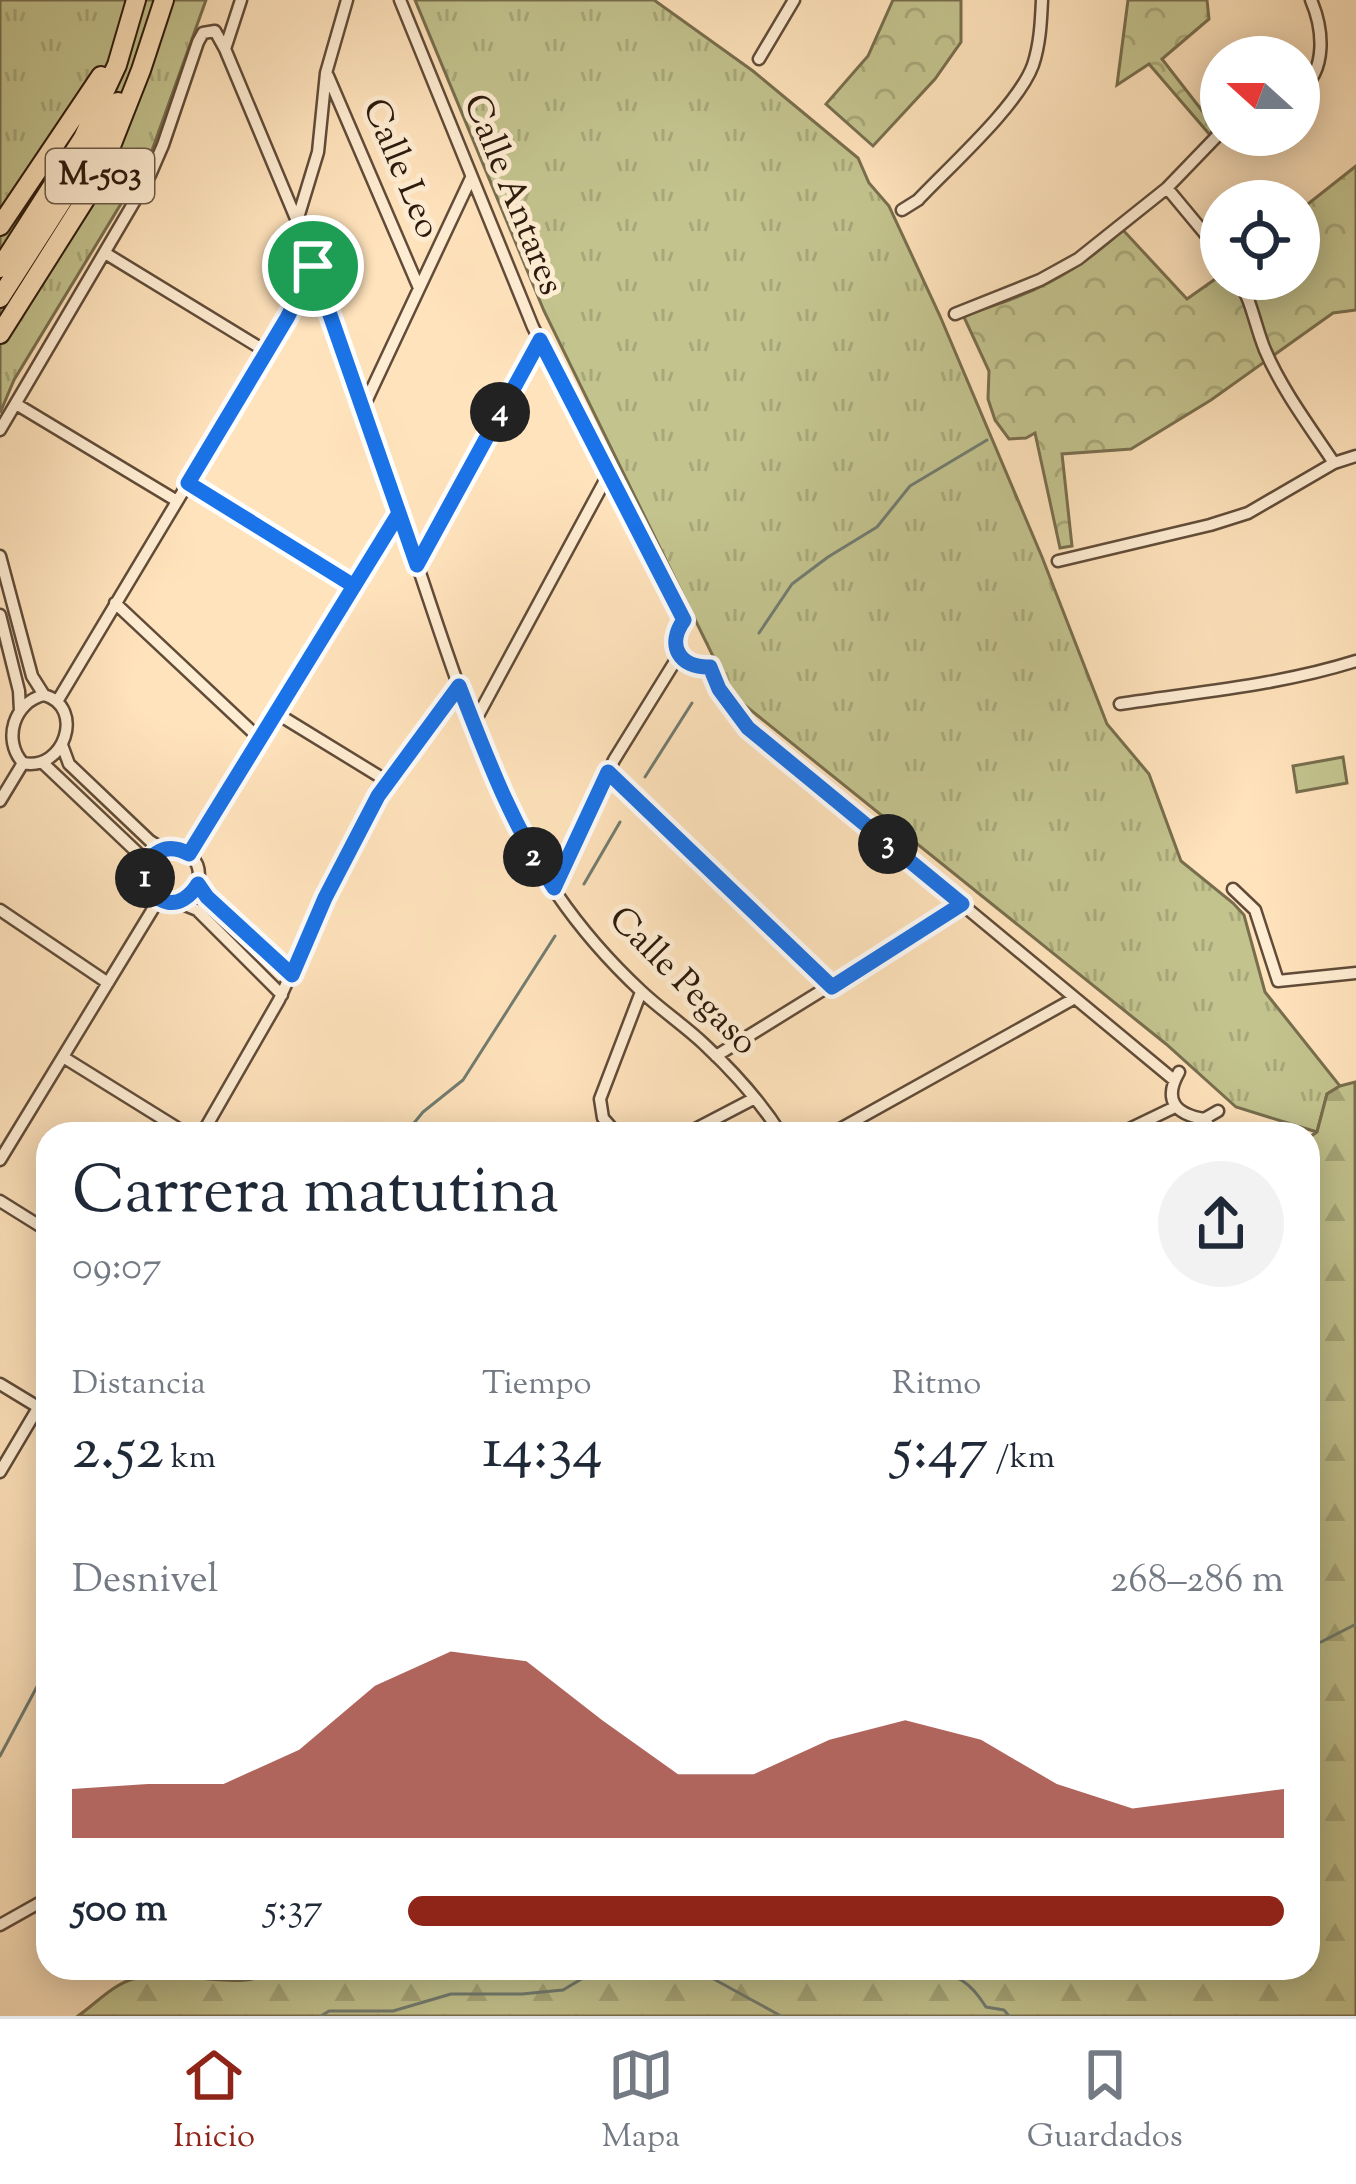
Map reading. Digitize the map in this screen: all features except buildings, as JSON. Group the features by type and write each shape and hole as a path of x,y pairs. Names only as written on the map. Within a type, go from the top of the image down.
{"highway":[{"name":"M-503","path":"0,226 96,85 135,0"},
{"name":"M-503","path":"0,268 83,138 117,65 135,0"},
{"name":"M-503","path":"0,298 98,145 133,68 154,0"},
{"name":"M-503","path":"0,334 98,179 164,0"}],"street":[{"path":"225,49 241,0"},
{"path":"297,221 318,152 326,73 347,0"},
{"name":"Calle Antares","path":"400,0 540,340 684,620 675,642 679,655"},
{"path":"759,59 794,0"},
{"path":"902,210 918,200 1022,88 1033,64 1042,0"},
{"path":"1311,0 1322,35 1320,49"},
{"path":"0,430 163,146 203,33 214,32 225,49"},
{"name":"Calle Pegaso","path":"225,49 297,221 459,686 515,825 596,944 641,992 716,1056 772,1122"},
{"name":"Calle Leo","path":"326,73 419,288"},
{"path":"955,314 1078,260 1167,188 1200,154"},
{"path":"363,408 471,178"},
{"path":"1167,188 1200,228"},
{"path":"105,253 267,352"},
{"path":"58,700 267,352 313,266"},
{"path":"1248,300 1279,379 1334,463"},
{"path":"417,565 540,340"},
{"path":"16,404 177,501"},
{"path":"1058,561 1248,513 1334,463 1356,456"},
{"path":"473,724 609,473"},
{"path":"188,483 354,586"},
{"path":"189,854 399,513"},
{"path":"0,556 32,676 44,694 58,700 67,720 68,730 53,757 43,763 22,763"},
{"path":"116,604 260,739"},
{"path":"0,615 20,691 20,711"},
{"path":"554,888 608,772 679,655 687,664 710,667 719,689 748,728 1075,998 1177,1076 1172,1090 1175,1107 1206,1122"},
{"path":"1120,704 1271,681 1356,661"},
{"path":"209,1122 282,995 325,898 387,781 459,686"},
{"path":"22,763 13,752 12,729 20,711 32,698 44,694"},
{"path":"276,712 387,781"},
{"path":"62,745 70,764 150,842 163,849"},
{"path":"0,801 22,763"},
{"path":"43,763 142,857 148,888 159,899 196,910 282,995"},
{"path":"608,772 832,987"},
{"path":"146,866 163,849 178,848 189,854 200,874 198,884 192,894 177,902"},
{"path":"198,884 292,975"},
{"path":"1233,889 1255,910 1279,981 1356,974"},
{"path":"0,1160 159,899"},
{"path":"716,1056 962,904"},
{"path":"0,910 108,983"},
{"path":"606,1122 601,1099 641,992"},
{"path":"853,1122 1075,998"},
{"path":"63,1057 168,1122"},
{"path":"709,1122 754,1098"},
{"path":"1144,1122 1175,1107"},
{"path":"1204,1119 1218,1111"},
{"path":"0,1202 36,1224"},
{"path":"0,1384 36,1406"},
{"path":"0,1472 36,1410"},
{"path":"0,1925 36,1905"}],"green space":[{"path":"0,0 206,0 150,156 14,380 0,413"},
{"path":"415,0 654,0 753,71 858,158 869,183 889,206 940,316 1107,724 1149,774 1181,861 1244,915 1265,992 1340,1086 1327,1094 1320,1122 1285,1122 1236,1107 1166,1044 732,695 544,311"},
{"path":"893,0 961,0 961,42 935,79 873,146 826,104 868,56"},
{"path":"1128,0 1207,0 1209,19 1162,59 1200,108 1200,123 1149,64 1117,85"},
{"path":"1356,166 1356,310 1333,313 1211,400 1131,449 1062,454 1072,546 1060,548 1035,433 1009,439 995,420 988,399 989,371 963,315 1049,283 1123,230 1187,299 1200,290 1200,300 1320,300 1320,194"},
{"path":"1343,757 1347,783 1297,792 1293,766"},
{"path":"1355,1082 1356,2016 78,2016 131,1980 1320,1980 1320,1122 1327,1094"}],"waterway":[{"path":"759,633 792,584 877,527 910,486 987,440"},
{"path":"645,777 692,703"},
{"path":"584,884 620,822"},
{"path":"415,1122 463,1080 555,936"},
{"path":"1320,1642 1356,1624"},
{"path":"0,1756 36,1688"},
{"path":"321,2016 329,2011 393,2011 451,1994 563,1990 580,1980"},
{"path":"715,1980 781,2016"},
{"path":"960,1980 986,2007 1004,2010 1009,2016"}],"route":[{"path":"313,266 188,483 354,586 399,513 417,565 540,340 684,620 675,642 679,655 687,664 710,667 719,689 748,728 962,904 832,987 608,772 554,888 498,789 459,686 378,796 325,898 292,975 198,884 192,894 177,902 154,896 145,877 154,853 178,848 189,854 399,513 313,266"}]}
